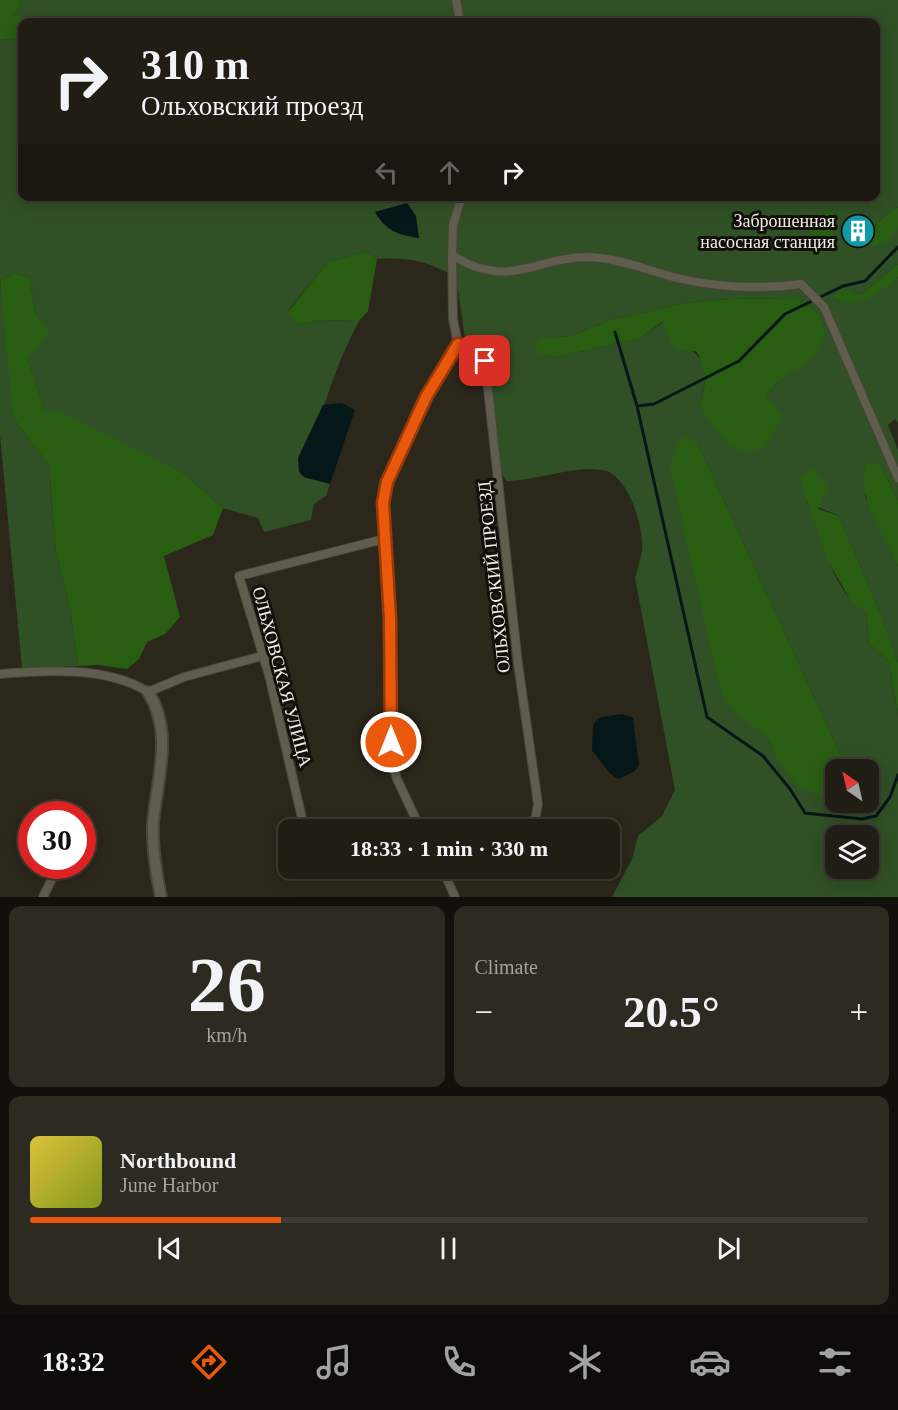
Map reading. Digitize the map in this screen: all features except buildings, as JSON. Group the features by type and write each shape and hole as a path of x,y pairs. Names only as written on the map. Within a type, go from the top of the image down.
{"street":[{"path":"456,0 459,18"},
{"path":"416,819 397,779 392,762 390,619 383,503 387,482 426,397 458,344 453,318 452,255 453,225 460,201"},
{"path":"452,255 471,266 508,273 565,259 610,258 690,281 784,287 801,284 824,308 898,478"},
{"name":"ОЛЬХОВСКИЙ ПРОЕЗД","path":"458,344 475,350 485,361 518,664 538,804 535,819"},
{"name":"ОЛЬХОВСКАЯ УЛИЦА","path":"302,819 262,656 239,576 384,539"},
{"path":"148,692 184,677 262,656"},
{"path":"0,674 100,675 127,682 148,692 162,720 163,743 153,825 161,897"},
{"path":"43,897 52,879"},
{"path":"447,879 455,897"}],"green space":[{"path":"0,0 21,0 20,7 12,14 29,18 18,18 18,38 0,40"},
{"path":"21,0 898,0 898,207 869,231 898,229 898,264 861,295 836,300 845,302 862,300 885,288 898,277 898,423 895,419 888,425 898,450 898,500 879,462 865,496 898,566 898,662 877,605 839,516 807,502 836,577 854,602 866,612 869,643 889,662 898,713 898,897 612,897 632,859 638,836 662,816 675,790 635,578 642,551 637,516 633,503 620,481 612,474 602,470 568,471 530,479 506,481 501,471 490,370 481,348 465,338 456,277 418,261 377,259 367,251 328,262 287,312 298,325 320,320 359,321 334,378 304,477 330,484 326,496 314,504 311,520 264,532 258,518 223,508 182,472 44,410 28,359 49,331 35,314 30,278 15,273 0,281 0,40 18,38 18,201 880,201 880,18 28,18 11,14 20,7","holes":["798,298 818,313 791,372 777,382 766,396 700,407 705,380 703,363 691,350 668,337 664,321 639,339 556,357 541,355 550,338 571,336 610,320 685,303 730,299","698,444 842,759 879,759 879,813 825,813 825,794 776,757 767,737 721,693 704,613"]},
{"path":"898,207 898,229 886,243 872,246 868,239 872,229"},
{"path":"829,210 835,215 831,241 824,252 813,258 811,229"},
{"path":"367,251 377,259 368,311 359,321 320,320 298,325 287,313 328,262"},
{"path":"898,264 898,277 868,299 850,303 841,302 834,297 835,293 850,290 853,295 861,295"},
{"path":"15,273 30,278 35,314 50,331 28,359 44,410 58,411 182,472 223,508 213,535 164,556 180,617 165,634 147,642 139,659 127,669 98,665 78,666 70,609 56,551 49,465 13,418 0,281"},
{"path":"0,285 9,355 13,418 49,465 56,551 70,609 78,666 22,668 0,435"},
{"path":"798,298 818,313 826,334 815,357 777,382 766,396 783,416 765,447 745,453 728,445 700,407 705,378 700,358 696,351 676,350 668,337 663,321 639,339 556,357 540,355 535,346 539,339 571,336 610,320 685,303 730,299"},
{"path":"686,437 698,444 842,759 825,759 825,796 798,787 776,757 767,737 738,715 721,693 670,467 678,442"},
{"path":"879,462 898,500 898,566 873,516 865,490 866,464"},
{"path":"813,468 828,488 818,509 839,516 877,605 898,662 898,713 889,662 869,643 866,612 852,603 828,561 799,478"}],"shaded area":[{"path":"407,203 416,216 419,238 393,231 375,212"},
{"path":"342,403 355,410 330,484 304,477 299,472 298,458 323,405"},
{"path":"622,714 633,718 639,765 635,771 619,779 611,774 592,751 593,725 598,718"}],"waterway":[{"path":"615,332 637,406 654,404 739,361 785,314 843,286 865,281 898,247"},
{"path":"637,406 707,717 763,756 790,789 805,813 862,819 876,816 890,797 898,775"}],"place":[{"name":"Заброшенная насосная станция","path":"858,231"}],"route":[{"path":"391,742 390,619 383,503 387,482 426,397 458,344 475,350 485,361"}]}
